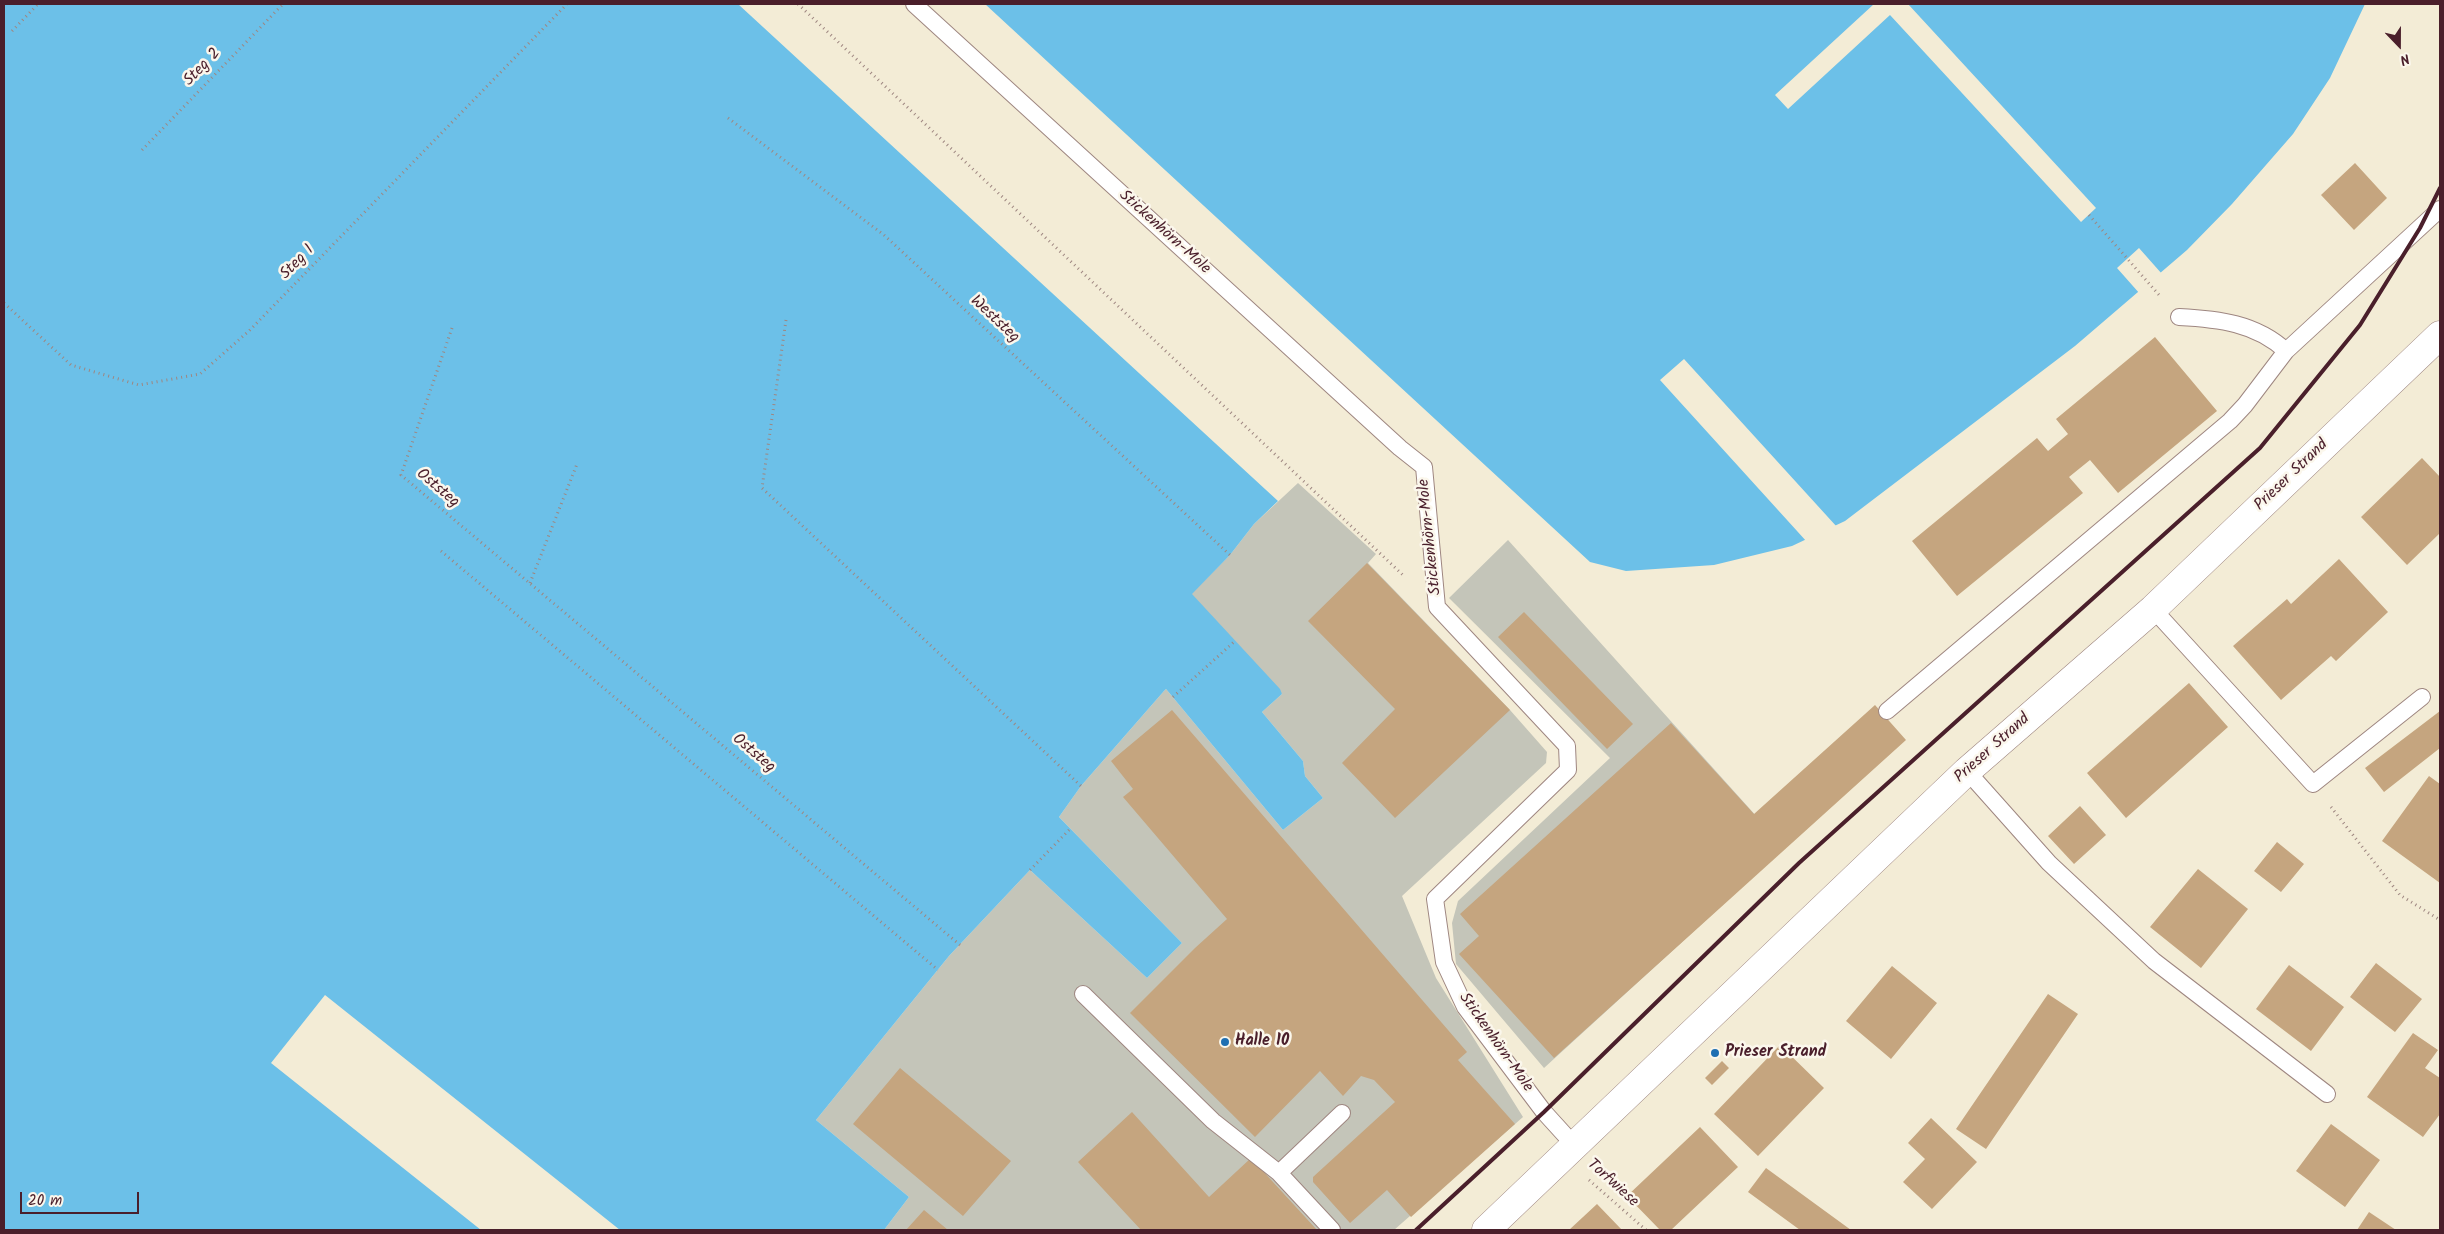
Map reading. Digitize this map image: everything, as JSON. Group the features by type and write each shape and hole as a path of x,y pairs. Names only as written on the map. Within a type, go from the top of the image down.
{"street":[{"name":"Prieser Strand","path":"1486,1230 1967,771 2153,609 2440,335"}],"lane":[{"name":"Stickenhörn-Mole","path":"914,4 1400,448 1424,467 1438,607 1567,746 1568,770 1435,899 1444,962 1465,1007 1544,1112 1568,1151"},
{"path":"1887,711 2230,421 2245,405 2286,351 2440,209"},
{"path":"2179,317 2205,318 2248,327 2274,340 2286,351"},
{"path":"2153,609 2314,784 2422,697"},
{"path":"1967,771 2049,863 2154,962 2327,1094"},
{"path":"1083,994 1213,1121 1279,1173 1332,1230"},
{"path":"1279,1173 1342,1113"}],"path":[{"path":"12,31 38,4"},
{"name":"Steg 2","path":"142,150 282,4"},
{"name":"Steg 1","path":"4,302 71,366 139,385 200,374 249,331 567,4"},
{"path":"798,4 1438,607"},
{"name":"Weststeg","path":"728,118 884,235 1230,555"},
{"path":"2089,215 2179,317"},
{"path":"786,320 762,488 1081,786"},
{"name":"Oststeg","path":"452,328 401,475 960,944"},
{"path":"530,583 576,464"},
{"path":"441,551 938,970"},
{"path":"1173,697 1235,641"},
{"path":"2314,784 2400,895 2440,920"},
{"path":"1030,870 1071,828"},
{"name":"Torfwiese","path":"1568,1151 1646,1230"}],"shaded area":[{"path":"1298,483 1376,554 1368,563 1510,710 1547,752 1546,763 1402,896 1436,978 1523,1117 1394,1230 884,1230 909,1197 816,1120 949,956 1030,870 1147,978 1182,943 1059,817 1081,786 1166,689 1283,830 1323,798 1305,776 1303,761 1262,712 1282,694 1191,594 1230,555 1254,524"},
{"path":"1508,540 1785,848 1544,1068 1456,964 1452,923 1458,901 1610,758 1449,598"}],"water":[{"path":"4,4 738,4 1278,501 1254,524 1230,555 1192,594 1280,689 1282,694 1262,712 1303,761 1305,776 1323,798 1283,830 1166,689 1081,786 1059,817 1182,943 1147,978 1030,870 949,956 816,1120 909,1197 884,1230 4,1230"},
{"path":"985,4 2365,4 2330,78 2293,134 2232,204 2187,250 2075,346 1845,521 1792,546 1714,565 1626,571 1590,562"}],"pier":[{"path":"1874,4 1908,4 2096,208 2081,222 1890,15 1788,109 1775,95"},
{"path":"2139,248 2162,274 2140,294 2117,268"},
{"path":"1684,359 1837,527 1807,542 1660,380"},
{"path":"325,995 620,1230 481,1230 271,1063"}],"building":[{"path":"2355,163 2387,198 2354,230 2321,195"},
{"path":"2155,337 2217,411 2118,493 2090,460 2069,477 2083,493 1957,596 1912,541 2037,438 2048,451 2068,434 2056,419"},
{"path":"2422,458 2440,477 2440,533 2407,565 2361,517"},
{"path":"2339,559 2388,612 2336,661 2331,656 2281,700 2233,646 2287,599 2291,604"},
{"path":"1367,563 1510,710 1395,818 1342,763 1395,709 1308,621"},
{"path":"1524,612 1633,724 1607,749 1498,637"},
{"path":"2189,683 2228,727 2126,818 2087,773"},
{"path":"1875,705 1906,740 1554,1058 1459,954 1479,936 1460,914 1671,723 1754,814"},
{"path":"1172,710 1467,1052 1458,1060 1515,1124 1411,1217 1387,1190 1350,1223 1313,1182 1313,1177 1395,1102 1374,1080 1361,1076 1343,1096 1320,1071 1255,1137 1130,1013 1227,919 1123,797 1133,789 1111,761"},
{"path":"2440,711 2440,748 2384,792 2365,768"},
{"path":"2429,776 2440,784 2440,883 2382,841"},
{"path":"2080,806 2106,835 2074,864 2048,836"},
{"path":"2277,842 2304,864 2281,892 2254,871"},
{"path":"2198,869 2248,909 2201,968 2150,927"},
{"path":"2376,963 2422,999 2395,1032 2350,997"},
{"path":"2289,965 2344,1007 2311,1051 2256,1009"},
{"path":"1892,966 1937,1003 1891,1059 1846,1021"},
{"path":"2048,994 2078,1014 1986,1149 1956,1129"},
{"path":"2413,1033 2438,1050 2425,1068 2440,1078 2440,1114 2423,1137 2367,1097"},
{"path":"1780,1045 1824,1088 1758,1156 1714,1114"},
{"path":"1722,1061 1729,1068 1712,1085 1705,1078"},
{"path":"900,1068 1011,1161 963,1216 853,1124"},
{"path":"1132,1112 1209,1197 1251,1158 1317,1230 1141,1230 1078,1162"},
{"path":"1931,1118 1977,1162 1932,1209 1903,1182 1925,1159 1908,1143"},
{"path":"2331,1124 2380,1160 2345,1207 2296,1171"},
{"path":"1700,1127 1738,1167 1671,1230 1660,1230 1627,1196"},
{"path":"1766,1168 1851,1230 1800,1230 1748,1192"},
{"path":"1597,1204 1622,1230 1569,1230"},
{"path":"924,1210 948,1230 906,1230"},
{"path":"2369,1212 2396,1230 2357,1230"}],"railway":[{"path":"1416,1230 1544,1112 1799,863 2260,448 2360,325 2420,228 2440,188"}],"place":[{"name":"Halle 10","path":"1225,1042"},
{"name":"Prieser Strand","path":"1715,1053"}]}
